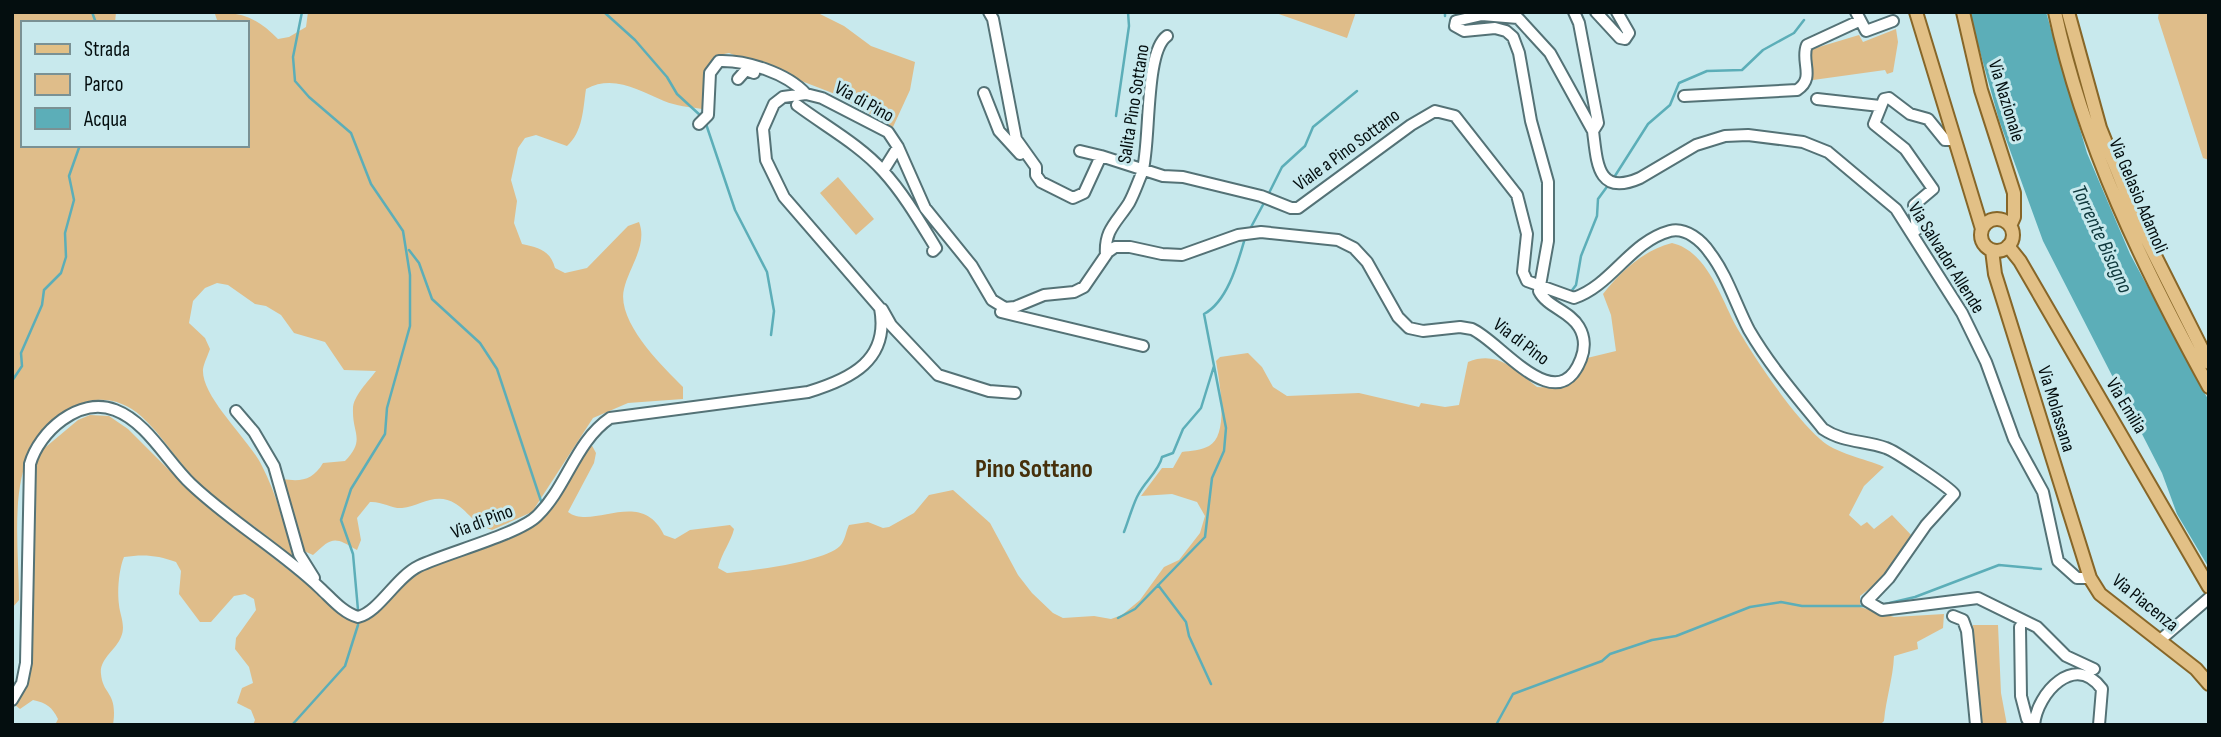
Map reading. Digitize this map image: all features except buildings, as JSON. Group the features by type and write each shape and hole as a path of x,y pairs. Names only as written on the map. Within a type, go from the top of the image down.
{"main road":[{"path":"1916,12 1972,191 1983,242 1992,250 2008,246 2013,236 1972,191"},
{"name":"Via Nazionale","path":"1963,12 1981,90 2015,200 2002,221"},
{"name":"Via Gelasio Adamoli","path":"2055,12 2073,84 2127,225 2209,387"},
{"name":"Via Gelasio Adamoli","path":"2068,12 2105,140 2137,220 2209,362"},
{"path":"1982,229 2002,221"},
{"name":"Via Emilia","path":"2008,246 2020,261 2209,587"},
{"name":"Via Molassana","path":"1992,250 1995,274 2090,578"},
{"name":"Via Piacenza","path":"2090,578 2100,594 2196,669 2209,684"}],"street":[{"path":"989,12 993,19 1016,139 1036,167 1036,175 1041,182 1073,198 1084,193 1101,156"},
{"path":"1574,12 1579,23 1598,123 1593,131 1550,53 1518,18 1482,15 1456,20 1455,26 1461,30 1495,28 1506,31 1513,37 1519,53 1531,121 1548,182 1548,242 1539,284 1574,298 1593,290 1617,264 1653,239 1677,230 1695,237 1711,253 1735,304 1768,360 1824,429 1834,436 1884,447 1902,455 1914,467 1950,488 1954,494 1926,526 1889,578 1867,601 1882,610 1978,598 2042,630 2066,656 2094,669"},
{"path":"1596,12 1620,38 1625,39 1629,33 1617,12"},
{"path":"1684,96 1797,90 1804,85 1808,75 1804,52 1807,45 1857,17 1866,31 1893,21"},
{"name":"Salita Pino Sottano","path":"1106,255 1105,240 1110,228 1128,204 1143,170 1152,80 1160,43 1167,36"},
{"path":"699,124 708,115 709,80 712,68 719,61 765,70 794,83 806,94"},
{"path":"738,79 744,72 750,71 780,84 861,151 883,171 918,217 936,247 933,251"},
{"path":"984,93 1003,137 1016,151 1027,155"},
{"name":"Via di Pino","path":"795,99 806,94 822,98 888,132 898,147 925,208 972,266 992,300 1005,308 1015,307 1044,295 1074,292 1089,283 1106,255 1115,247 1126,246 1162,254 1182,255 1238,235 1261,232 1338,240 1354,248 1367,262 1398,317 1409,328 1423,331 1460,327 1472,329 1532,376 1553,382 1566,377 1576,368 1582,354 1583,336 1576,322 1541,296 1539,284"},
{"path":"1912,234 1917,229 1914,205 1933,189 1913,158 1874,124 1880,106 1887,98 1892,99 1910,114 1930,121 1945,140 1955,140"},
{"path":"795,99 774,104 763,129 766,160 783,197 880,308 891,325 938,375 989,391 1015,393"},
{"path":"1817,99 1880,106"},
{"name":"Viale a Pino Sottano","path":"1080,151 1143,170 1183,177 1298,208 1411,125 1430,113 1446,112 1459,119 1517,195 1527,234 1524,276 1527,281 1539,284"},
{"name":"Via Salvador Allende","path":"1593,131 1601,174 1618,184 1628,184 1696,145 1725,136 1748,135 1809,143 1835,158 1896,209 1962,313 1986,362 2014,439 2043,492 2058,561 2079,579 2090,578"},
{"path":"883,171 898,147"},
{"path":"985,288 983,298 998,311 1143,346"},
{"name":"Via di Pino","path":"12,700 22,683 26,663 30,464 36,447 44,436 65,418 82,410 112,409 135,422 191,484 315,582 348,613 361,617 406,573 418,566 537,517 554,495 588,437 610,418 808,392 832,384 860,370 874,352 883,324 880,308"},
{"path":"236,411 254,432 274,466 299,554 315,582"},
{"path":"2160,641 2209,598"},
{"path":"1953,616 1963,620 1967,631 1976,725"},
{"path":"2020,627 2021,696 2027,719 2034,723 2040,701 2052,685 2062,678 2078,674 2090,678 2102,688 2099,725"}],"green space":[{"path":"12,12 116,12 115,21 21,21 21,147 248,147 248,21 217,21 215,14 225,13 249,18 278,39 289,37 306,27 308,12 816,12 844,26 871,46 915,62 910,90 893,127 835,94 729,53 720,55 709,66 704,82 702,109 673,104 626,86 606,83 586,89 579,127 567,146 536,135 525,138 518,148 511,180 517,201 514,223 522,244 543,251 550,257 555,268 565,273 587,268 628,226 639,222 640,248 626,281 623,302 627,315 643,343 683,387 683,399 628,403 593,418 532,512 492,530 449,500 429,500 402,508 370,502 357,518 361,540 357,550 334,540 313,555 304,551 283,479 306,478 315,473 323,463 345,461 356,441 354,404 358,394 376,371 344,370 325,342 294,333 281,315 266,306 255,304 228,285 217,283 205,288 193,301 189,323 205,338 210,349 203,369 204,380 217,405 262,466 284,523 293,558 197,481 141,416 119,403 94,400 77,405 53,421 36,441 25,464 17,517 19,600 13,607"},
{"path":"1273,12 1356,12 1347,38"},
{"path":"2159,12 2209,12 2209,160 2203,158 2158,18"},
{"path":"1896,29 1898,42 1893,72 1887,74 1885,70 1813,80 1809,50 1859,35 1863,42"},
{"path":"838,177 874,219 856,235 820,193"},
{"path":"1672,243 1695,255 1704,265 1753,354 1809,428 1834,448 1884,467 1864,486 1849,515 1861,526 1867,522 1874,529 1892,515 1914,538 1881,580 1860,596 1860,607 1894,617 1944,614 1943,628 1917,642 1918,649 1894,656 1884,721 1880,725 253,725 255,720 251,710 237,703 242,688 253,683 249,667 235,649 236,638 256,610 254,599 245,594 234,596 211,622 200,622 179,594 181,571 176,562 144,555 124,557 118,593 122,633 101,669 102,681 114,706 113,725 55,725 58,719 45,704 33,700 20,709 15,705 30,671 35,463 41,451 78,420 90,415 109,416 128,429 197,498 351,619 423,569 544,515 554,505 590,442 596,453 594,463 568,512 590,517 630,512 643,514 654,521 664,535 675,539 690,530 730,525 734,529 718,568 727,573 786,565 819,557 840,546 849,525 868,522 883,528 889,527 914,513 929,495 953,490 990,523 1018,575 1053,613 1063,618 1094,616 1111,619 1122,615 1140,600 1164,567 1179,560 1200,533 1205,516 1197,502 1172,494 1141,496 1162,468 1173,468 1182,452 1209,446 1215,440 1219,431 1222,406 1216,361 1220,357 1248,353 1262,367 1273,387 1287,396 1359,393 1419,407 1421,403 1445,407 1459,405 1468,362 1479,359 1488,358 1506,364 1537,387 1561,385 1573,377 1587,358 1616,351 1611,315 1603,294 1633,263"},
{"path":"1973,625 1998,625 2001,693 2007,725 1982,725"}],"water":[{"name":"Torrente Bisagno","path":"1969,12 2046,12 2087,153 2130,254 2209,401 2209,568 2177,514 2162,473 2043,241 1999,120"}],"waterway":[{"path":"92,12 95,21"},
{"path":"302,12 293,57 295,81 309,97 351,133 371,184 403,231 410,275 410,326 387,408 385,434 351,489 341,520 353,554 358,610"},
{"path":"604,12 635,40 667,77 677,94 701,116"},
{"path":"1116,116 1129,26 1128,12"},
{"path":"1613,179 1648,124 1670,105 1679,83 1707,71 1742,70 1763,50 1794,33 1804,20"},
{"path":"1268,195 1282,167 1305,146 1313,127 1357,91"},
{"path":"705,121 735,210 767,272 774,311 771,335"},
{"path":"12,381 22,366 21,353 42,305 44,290 61,273 66,257 65,233 74,200 69,176 79,147"},
{"path":"1570,293 1576,285 1581,256 1597,216 1598,199 1609,184"},
{"path":"1250,229 1265,201"},
{"path":"1118,618 1135,609 1205,537 1212,478 1224,451 1226,428 1204,314 1226,291 1245,238"},
{"path":"409,250 419,263 432,299 480,343 497,369 541,501"},
{"path":"1124,532 1141,490 1162,457 1173,453 1183,429 1201,408 1214,366"},
{"path":"12,388 12,400"},
{"path":"1881,605 1915,597 1999,565 2041,569"},
{"path":"1158,585 1186,622 1189,636 1211,684"},
{"path":"1496,725 1513,694 1602,661 1610,654 1652,640 1676,636 1750,607 1781,602 1802,606 1868,606"},
{"path":"292,725 345,666 358,625"}],"district":[{"name":"Pino Sottano","path":"1034,469"}]}
